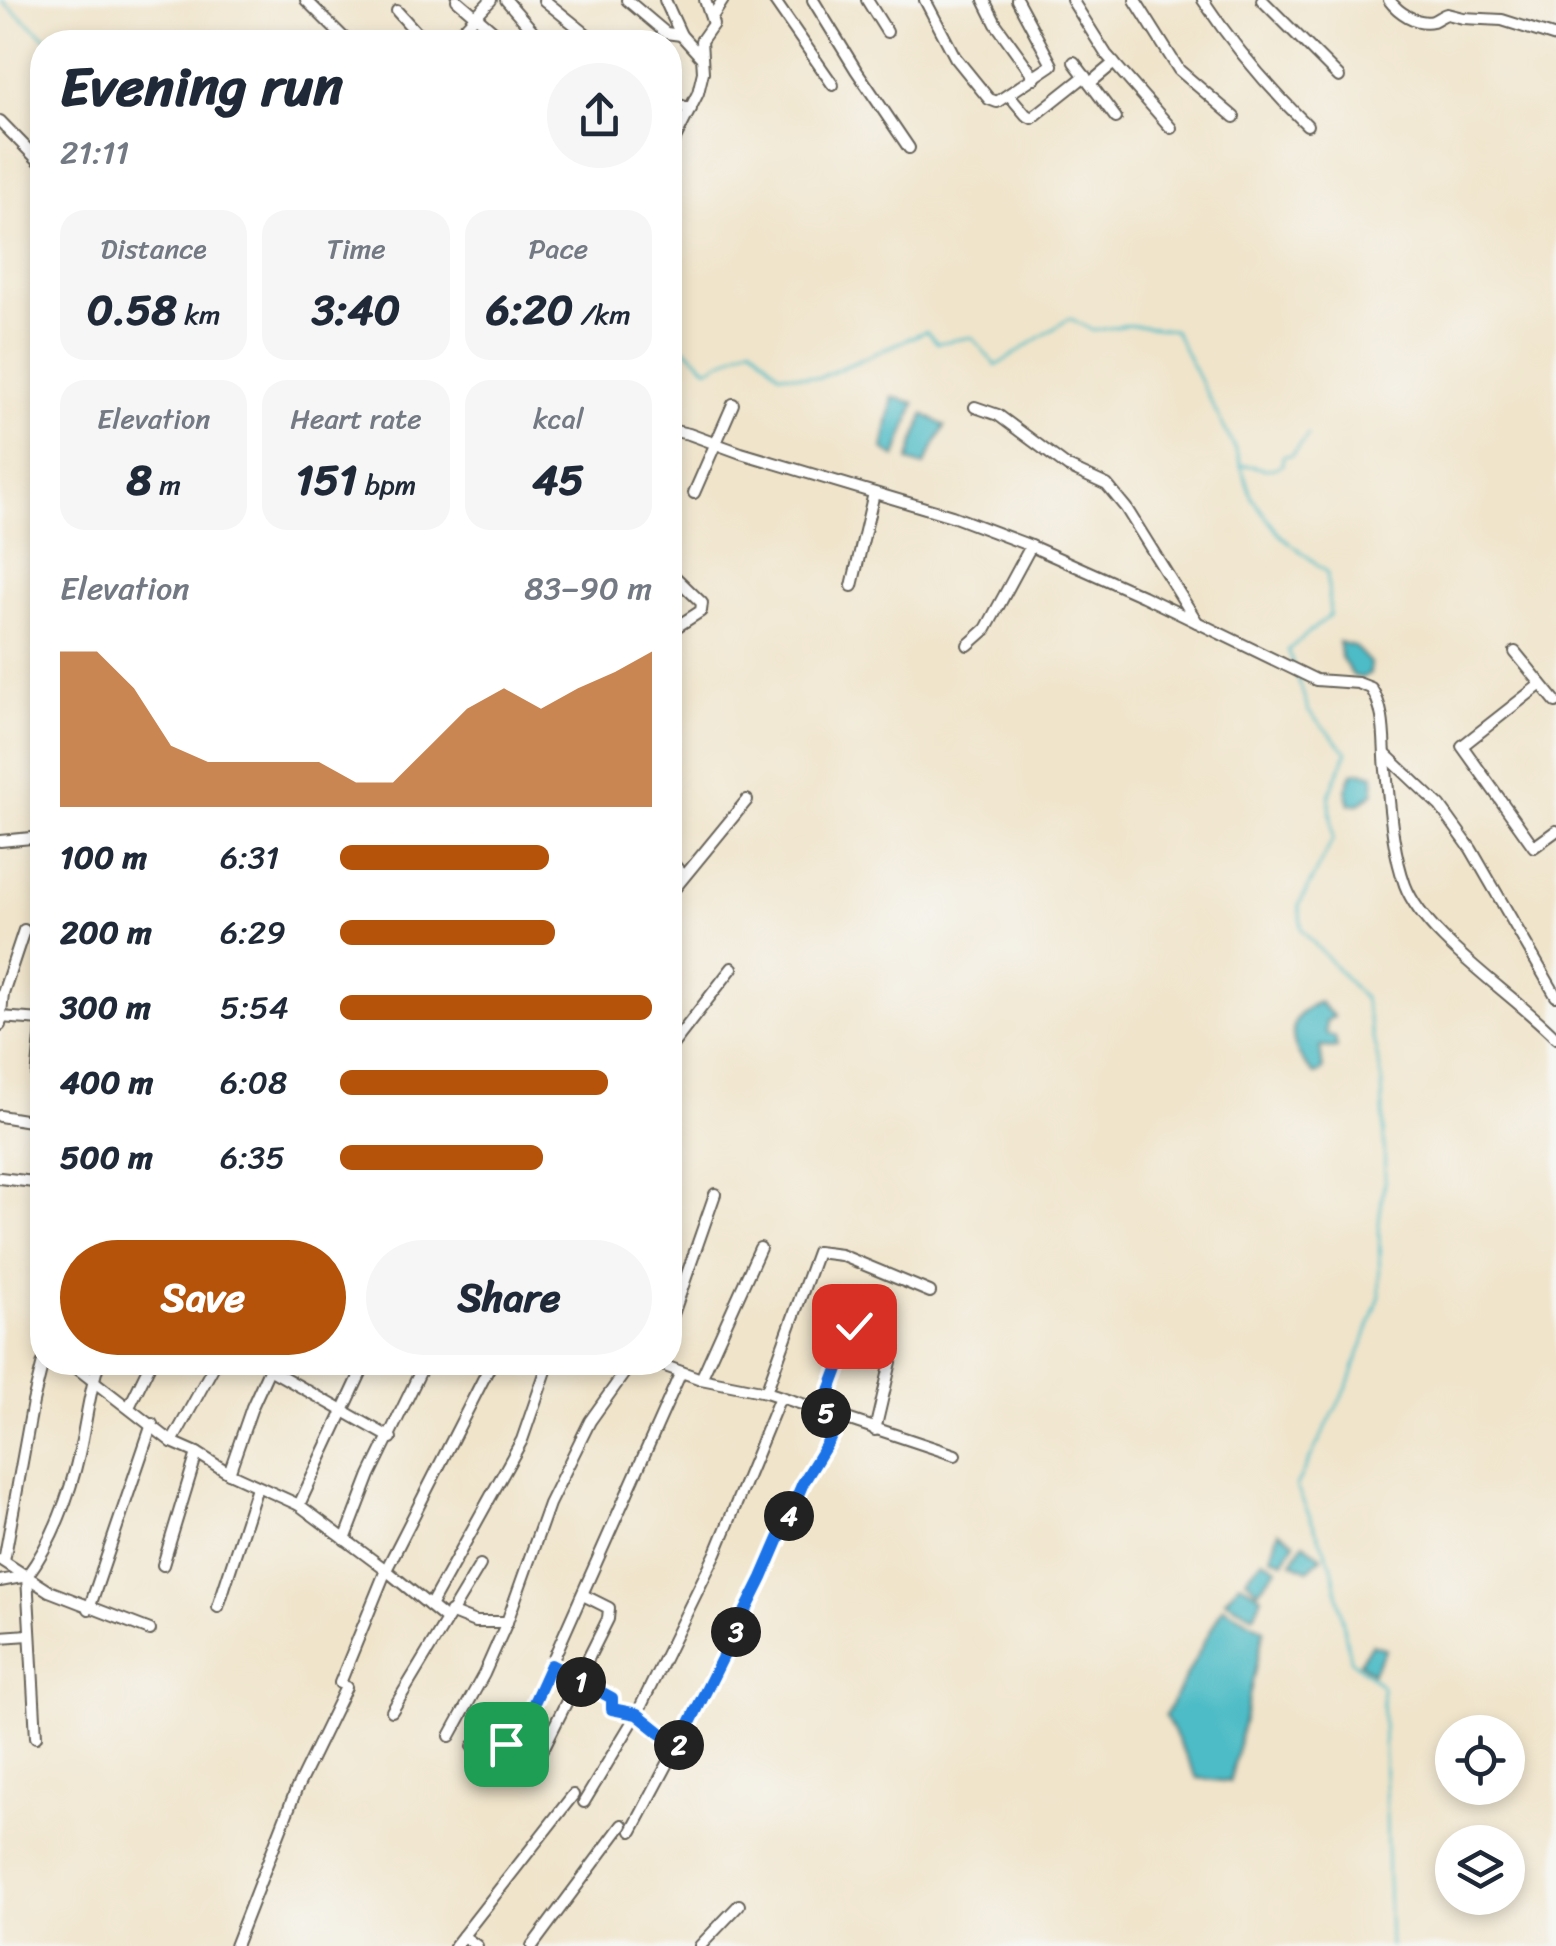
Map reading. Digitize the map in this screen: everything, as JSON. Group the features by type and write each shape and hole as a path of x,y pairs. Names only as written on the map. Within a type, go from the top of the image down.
{"street":[{"path":"306,0 336,30"},
{"path":"456,0 492,30"},
{"path":"462,30 491,0"},
{"path":"506,0 532,30"},
{"path":"544,0 581,30"},
{"path":"627,0 662,30"},
{"path":"665,0 679,30"},
{"path":"682,126 702,80 702,38 712,28 705,0"},
{"path":"712,18 723,0"},
{"path":"774,0 833,85"},
{"path":"813,0 909,148"},
{"path":"867,0 886,32"},
{"path":"925,0 955,56 989,99 996,102 1051,67 1052,60 1017,0"},
{"path":"984,0 996,24 1035,78"},
{"path":"1072,0 1114,63 1171,128"},
{"path":"1135,0 1179,70 1234,117"},
{"path":"1203,0 1244,59 1307,125"},
{"path":"1262,0 1339,77"},
{"path":"1389,0 1401,14 1419,20 1432,21 1448,14 1502,20 1556,37"},
{"path":"397,11 415,30"},
{"path":"682,36 700,56"},
{"path":"1074,62 1116,118"},
{"path":"1010,96 1032,118 1114,63"},
{"path":"682,106 691,109"},
{"path":"0,121 30,152"},
{"path":"694,493 733,404"},
{"path":"975,407 998,415 1068,467 1108,485 1198,624"},
{"path":"682,433 952,516 1031,546 1316,680 1358,683 1371,688 1382,710 1396,852 1414,902 1439,931 1556,1038"},
{"path":"852,586 874,493"},
{"path":"968,645 986,629 1031,546"},
{"path":"682,585 700,598 702,608 682,622"},
{"path":"1515,652 1556,702"},
{"path":"1541,684 1462,746 1534,847 1556,831"},
{"path":"1385,754 1440,806 1471,849 1556,996"},
{"path":"683,876 747,800"},
{"path":"0,841 30,838"},
{"path":"0,1025 3,993 24,930"},
{"path":"682,1033 732,968"},
{"path":"0,1017 30,1021"},
{"path":"0,1116 30,1122"},
{"path":"0,1178 30,1182"},
{"path":"682,1289 715,1194"},
{"path":"702,1379 760,1248"},
{"path":"766,1392 817,1252 841,1255 930,1292"},
{"path":"822,1412 854,1326"},
{"path":"875,1430 894,1348"},
{"path":"682,1372 766,1392 955,1455"},
{"path":"40,1375 2,1560 49,1591 150,1630"},
{"path":"88,1375 172,1442 299,1505 430,1606 448,1616 475,1622 507,1622"},
{"path":"36,1737 27,1576 59,1514 79,1458 95,1375"},
{"path":"129,1407 144,1375"},
{"path":"172,1442 209,1375"},
{"path":"228,1473 267,1375"},
{"path":"285,1375 391,1438"},
{"path":"299,1505 361,1375"},
{"path":"345,1540 370,1475 419,1375"},
{"path":"236,1946 386,1570 485,1375"},
{"path":"430,1606 522,1440 544,1375"},
{"path":"450,1736 507,1622 549,1504 590,1421 623,1375"},
{"path":"473,1746 506,1744 518,1736 681,1375"},
{"path":"584,1802 637,1714 716,1553 780,1397"},
{"path":"532,1946 627,1828 678,1747 762,1578 803,1483 842,1419"},
{"path":"89,1609 152,1424"},
{"path":"163,1566 197,1453"},
{"path":"218,1607 257,1487"},
{"path":"392,1711 480,1566"},
{"path":"0,1581 27,1576"},
{"path":"532,1771 610,1610 582,1594"},
{"path":"0,1638 29,1635"},
{"path":"551,1665 612,1698 612,1709 637,1714 678,1747"},
{"path":"455,1946 573,1795"},
{"path":"700,1946 739,1905"},
{"path":"463,1936 477,1946"}],"water":[{"path":"893,397 915,403 896,457 883,449"},
{"path":"924,414 945,426 924,466 908,461"},
{"path":"1339,642 1354,646 1370,663 1370,673 1362,678 1353,676 1341,657"},
{"path":"1352,773 1374,775 1374,792 1359,804 1350,804 1346,790"},
{"path":"1319,1002 1334,1017 1326,1021 1326,1034 1335,1037 1337,1048 1320,1047 1323,1070 1315,1075 1300,1056 1293,1036 1298,1017"},
{"path":"1279,1531 1295,1542 1284,1561 1271,1557"},
{"path":"1304,1543 1322,1557 1308,1570 1292,1562"},
{"path":"1263,1559 1277,1568 1258,1591 1246,1578"},
{"path":"1240,1582 1262,1597 1254,1615 1225,1600"},
{"path":"1223,1607 1264,1629 1230,1782 1197,1778 1165,1716"},
{"path":"1372,1644 1386,1649 1372,1673 1359,1662"}],"waterway":[{"path":"1,0 37,30"},
{"path":"682,347 708,369 752,345 779,373 819,378 926,331 937,343 972,337 996,366 1070,318 1093,331 1127,325 1174,330 1235,449 1252,498 1279,534 1327,572 1330,615 1288,650 1293,664"},
{"path":"1241,466 1270,469 1282,465 1283,456 1292,455 1308,435"},
{"path":"1297,676 1309,712 1347,752 1329,795 1333,839 1299,905 1302,930 1364,999 1382,1078 1385,1175 1379,1222 1380,1296 1349,1383 1296,1486 1332,1566 1350,1659 1382,1686 1390,1946"}],"route":[{"path":"506,1744 518,1736 551,1665 612,1698 612,1709 637,1714 678,1747 762,1578 803,1483 842,1419 822,1412 854,1326"}]}
